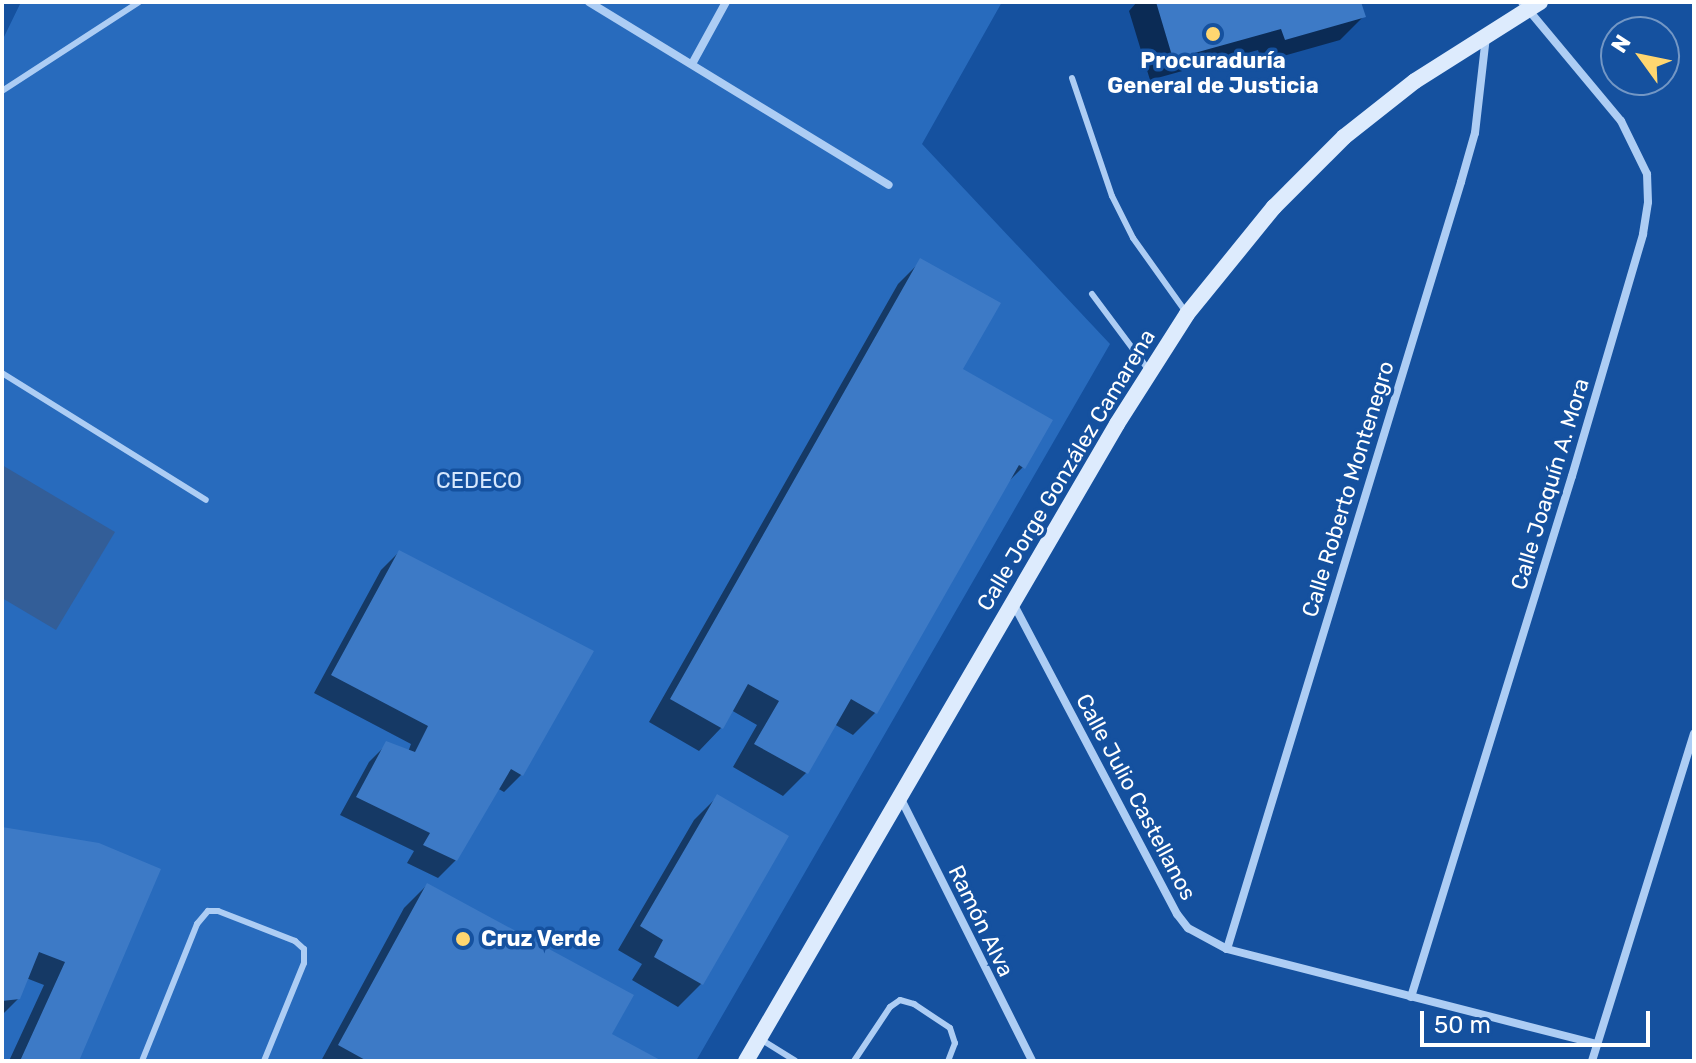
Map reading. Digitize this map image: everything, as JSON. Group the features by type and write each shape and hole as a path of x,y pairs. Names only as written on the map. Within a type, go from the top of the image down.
{"street":[{"path":"589,2 889,185"},
{"path":"692,64 726,2"},
{"name":"Calle Jorge González Camarena","path":"746,1061 1013,602 1187,314 1274,207 1344,137 1415,81 1530,4"},
{"name":"Calle Joaquín A. Mora","path":"1411,997 1577,461 1643,234 1648,202 1647,174 1621,121 1530,4"},
{"name":"Calle Roberto Montenegro","path":"1227,949 1475,133 1486,35"},
{"name":"Calle Julio Castellanos","path":"1013,602 1177,914 1202,938 1227,949 1597,1044"},
{"path":"1592,1061 1694,734"},
{"name":"Ramón Alva","path":"899,796 1032,1061"}],"lane":[{"path":"2,91 139,2"},
{"path":"1072,78 1112,196 1133,238 1162,284 1187,314"},
{"path":"1092,294 1150,372"},
{"path":"2,373 206,500"},
{"path":"142,1061 197,924 208,911 218,911 295,941 304,949 304,963 264,1061"},
{"path":"854,1061 890,1007 900,1000 914,1004 950,1028 955,1043 948,1061"},
{"path":"759,1038 795,1061"}],"green space":[{"name":"CEDECO","path":"21,2 1002,2 922,144 1110,344 696,1061 2,1061 2,41"}],"shaded area":[{"path":"2,465 115,532 56,630 2,598"}],"building":[{"name":"Procuraduría General de Justicia","path":"1156,2 1361,2 1366,17 1285,40 1281,29 1173,59"},
{"path":"920,258 1001,303 963,369 1053,420 1025,469 1019,465 877,714 851,699 808,774 754,744 779,701 748,684 723,729 670,699"},
{"path":"399,550 594,651 523,776 511,769 457,861 423,845 430,833 356,797 386,741 415,752 428,726 331,675"},
{"path":"717,794 789,836 703,985 654,957 663,940 640,926"},
{"path":"2,827 99,843 161,869 79,1061 20,1061 65,962 39,952 20,999 2,1001"},
{"name":"Cruz Verde","path":"427,883 634,995 612,1034 662,1061 367,1061 338,1045"}],"place":[{"name":"Procuraduría General de Justicia","path":"1213,34"},
{"name":"Cruz Verde","path":"463,939"}]}
